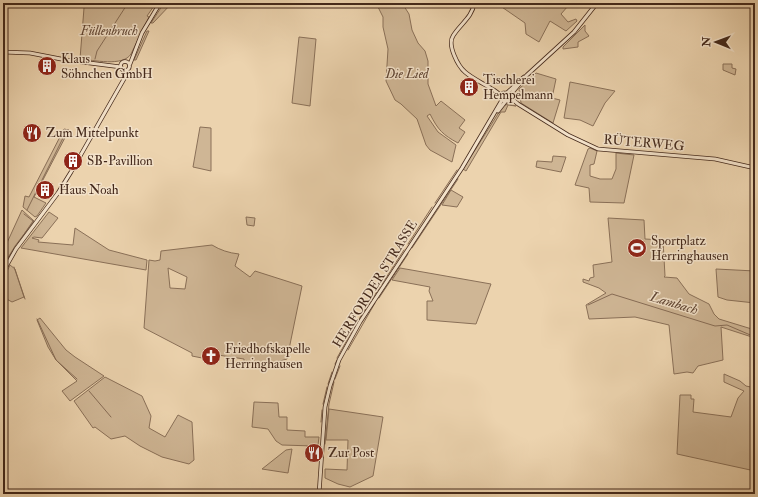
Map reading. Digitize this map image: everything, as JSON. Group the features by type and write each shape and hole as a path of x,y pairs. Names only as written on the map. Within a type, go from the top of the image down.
{"street":[{"path":"3,52 30,53 66,60 130,68 133,52 145,27 160,3"},
{"name":"RÜTERWEG","path":"474,3 471,13 452,37 450,42 451,48 464,70 493,90 568,135 598,149 715,159 755,168"},
{"name":"HERFORDER STRASSE","path":"319,494 325,407 330,386 346,346 360,322 462,168 506,97 565,41 597,3"},
{"path":"3,272 16,249 50,205 71,172 122,82 123,68 133,52"},
{"path":"126,61 130,64"}],"green space":[{"name":"Füllenbruch","path":"81,3 156,3 147,16 149,17 131,54 127,58 115,62 107,62 80,59 84,8"},
{"path":"164,3 172,3 153,23 151,23"},
{"name":"Die Lied","path":"376,3 402,3 409,14 412,30 418,43 425,51 428,61 428,84 436,106 441,101 465,120 459,128 465,132 458,143 441,132 430,114 427,116 438,132 456,145 452,162 430,150 426,145 417,119 395,100 386,81 388,49 383,27 383,17"},
{"path":"496,3 566,3 568,6 561,14 568,22 576,19 577,21 566,31 550,21 539,42 526,34 525,23"},
{"path":"585,25 585,31 589,36 578,42 578,47 563,49 563,47"},
{"path":"147,31 149,31 136,60 134,60"},
{"path":"299,37 316,39 310,106 292,103"},
{"path":"723,64 732,64 732,68 736,69 735,75 723,70"},
{"path":"536,73 556,79 552,98 560,100 553,123 521,103 519,89"},
{"path":"570,82 615,91 605,103 593,126 580,120 564,118"},
{"path":"508,104 516,106 508,105 505,112 501,112 466,171 463,169 503,106"},
{"path":"200,127 211,128 211,171 193,167"},
{"path":"64,129 69,130 34,197 46,203 35,217 23,207 25,196 29,197"},
{"path":"590,148 597,151 594,164 590,165 590,176 600,179 612,179 616,169 616,153 634,155 624,203 590,202 589,188 575,185 588,149"},
{"path":"553,156 566,157 561,172 536,167 537,161 552,162"},
{"path":"451,190 463,197 457,207 442,205"},
{"path":"22,210 34,221 15,246 3,266 3,244 6,245"},
{"path":"49,212 58,218 42,238 32,238 39,240 38,242 73,245 75,228 109,250 147,260 146,270 21,248"},
{"path":"246,217 255,218 254,226 247,225"},
{"path":"608,218 644,220 645,239 663,240 664,277 677,278 689,294 709,304 714,314 719,319 755,330 755,338 721,327 723,360 698,366 693,373 687,372 674,374 669,325 635,317 589,319 586,305 606,293 599,288 583,282 583,279 589,281 590,278 594,277 593,265 612,262"},
{"path":"212,245 225,251 239,254 235,266 250,277 255,271 302,286 287,359 261,364 244,362 244,359 218,355 217,361 192,356 192,353 144,328 149,260 160,260 161,251","holes":["168,268 187,277 185,289 170,288"]},
{"path":"10,265 15,269 24,297 12,302 3,297 3,280"},
{"path":"400,268 491,284 476,324 427,320 427,301 433,301 429,291 430,287 392,280"},
{"path":"716,269 755,271 755,303 727,300 718,297"},
{"path":"40,318 66,350 104,376 70,401 62,391 77,381 56,360 48,347 37,320"},
{"path":"724,374 740,381 746,386 755,388 755,471 677,454 680,395 691,395 691,399 694,399 693,412 731,417 738,398 744,391 724,382"},
{"path":"105,377 142,396 151,416 149,428 165,437 178,415 192,422 194,460 189,464 162,457 140,446 125,436 111,439 95,427 93,428 74,401"},
{"path":"254,402 278,403 279,417 287,417 287,430 305,431 305,437 319,437 318,445 282,445 276,441 268,429 252,427"},
{"path":"329,409 383,417 373,476 350,487 338,484 325,478 325,469 347,470 348,440 326,440"},
{"path":"292,449 288,473 262,469 286,450"}],"waterway":[{"path":"95,59 97,51 128,3"},
{"path":"27,210 67,130"},
{"path":"435,203 457,170"},
{"path":"412,248 458,179"},
{"path":"408,244 432,207"},
{"path":"8,258 33,221 24,214"},
{"path":"382,284 404,250"},
{"path":"379,298 408,254"},
{"path":"14,267 25,299"},
{"path":"359,319 380,287"},
{"name":"Lambach","path":"588,305 612,294 715,326 727,325 755,337"},
{"path":"348,350 375,303"},
{"path":"37,319 56,360 77,379"},
{"path":"337,358 357,322"},
{"path":"335,364 337,360"},
{"path":"335,379 340,366"},
{"path":"328,384 332,372"},
{"path":"325,444 329,404 334,382"},
{"path":"323,404 327,387"},
{"path":"89,391 111,417"},
{"path":"321,422 322,410"}],"place":[{"name":"Klaus Söhnchen GmbH","path":"47,66"},
{"name":"Tischlerei Hempelmann","path":"469,87"},
{"name":"Zum Mittelpunkt","path":"32,133"},
{"name":"SB-Pavillion","path":"73,161"},
{"name":"Haus Noah","path":"45,190"},
{"name":"Sportplatz Herringhausen","path":"637,248"},
{"name":"Friedhofskapelle Herringhausen","path":"211,356"},
{"name":"Zur Post","path":"314,453"}]}
